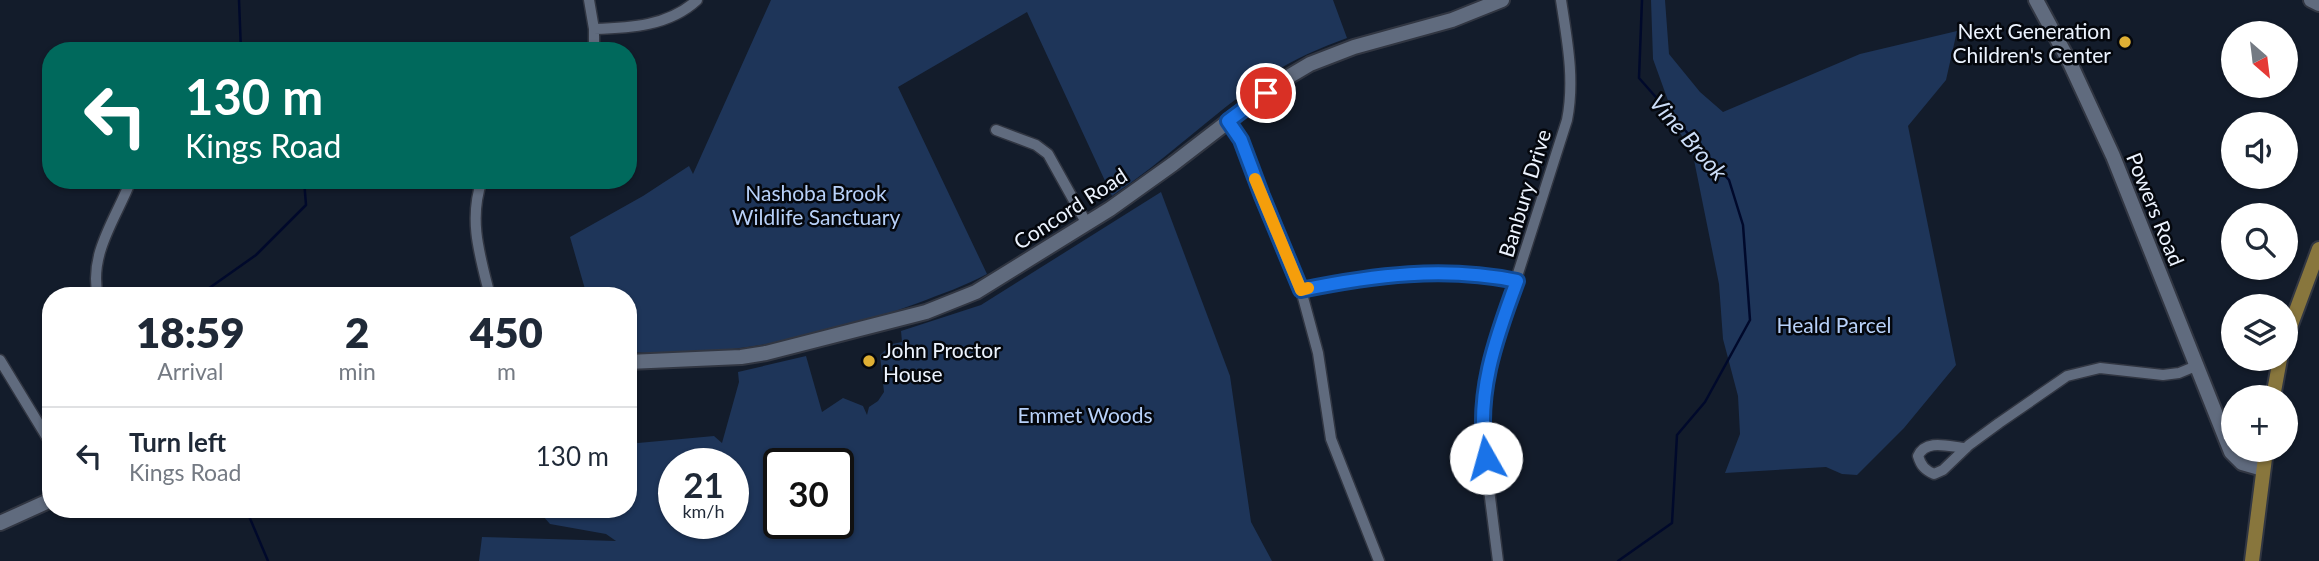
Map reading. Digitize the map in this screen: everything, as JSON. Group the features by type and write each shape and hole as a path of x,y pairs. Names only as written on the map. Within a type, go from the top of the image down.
{"main road":[{"name":"Concord Road","path":"637,362 766,354 926,312 985,287 1087,224 1173,164 1278,83 1310,64 1354,47 1452,20 1502,0"},
{"name":"Powers Road","path":"2036,0 2070,63 2113,156 2221,424"},
{"path":"2311,0 2319,4"},
{"path":"2298,305 2319,248"},
{"name":"Powers Road","path":"2242,462 2263,470"},
{"path":"2252,561 2264,462"},
{"path":"0,523 42,504"}],"street":[{"path":"589,0 594,42"},
{"path":"594,29 652,23 680,12 697,0"},
{"name":"Banbury Drive","path":"1498,561 1482,434 1483,394 1572,99 1561,0"},
{"path":"1228,121 1241,140 1301,290 1318,354 1331,439 1379,561"},
{"path":"996,130 1036,145 1048,154 1087,224"},
{"path":"97,287 95,271 99,252 127,189"},
{"path":"480,189 474,209 474,223 488,287"},
{"path":"1301,290 1357,279 1423,272 1458,272 1517,281"},
{"path":"0,360 42,429"},
{"path":"1966,448 2067,376 2081,371 2100,368 2163,375 2179,373 2196,366"}],"green space":[{"name":"Nashoba Brook Wildlife Sanctuary","path":"771,0 1333,0 1347,38 1305,55 1265,78 1112,196 1027,12 898,87 987,274 918,303 811,335 702,352 637,352 637,287 584,287 570,237 643,196 689,166 693,174"},
{"name":"Heald Parcel","path":"1651,0 1665,0 1669,54 1700,92 1723,112 1860,54 1957,31 1946,80 1908,126 1956,365 1904,428 1857,475 1842,474 1826,467 1725,473 1740,434 1738,396 1723,339 1719,284 1693,155 1679,131 1653,59"},
{"name":"Emmet Woods","path":"1161,192 1230,376 1251,522 1272,561 479,561 482,537 616,541 606,534 550,524 545,518 637,518 637,443 714,436 722,443 739,382 738,372 806,356 822,412 843,398 863,406 867,415 869,407 878,401 884,392 880,355 892,344 902,342 901,331 981,305"}],"waterway":[{"path":"239,0 241,42"},
{"name":"Vine Brook","path":"1618,561 1672,523 1677,435 1705,402 1750,320 1743,225 1729,180 1639,78 1642,0"},
{"path":"211,287 256,255 306,205 305,189"},
{"path":"250,518 268,561"}],"slow traffic":[{"path":"1255,179 1301,290 1308,288"}],"place":[{"name":"Next Generation Children's Center","path":"2125,42"},
{"name":"John Proctor House","path":"869,361"}],"route":[{"path":"1266,93 1228,121 1241,140 1301,290 1357,279 1433,272 1488,275 1517,281 1483,394 1482,434 1486,458"}]}
